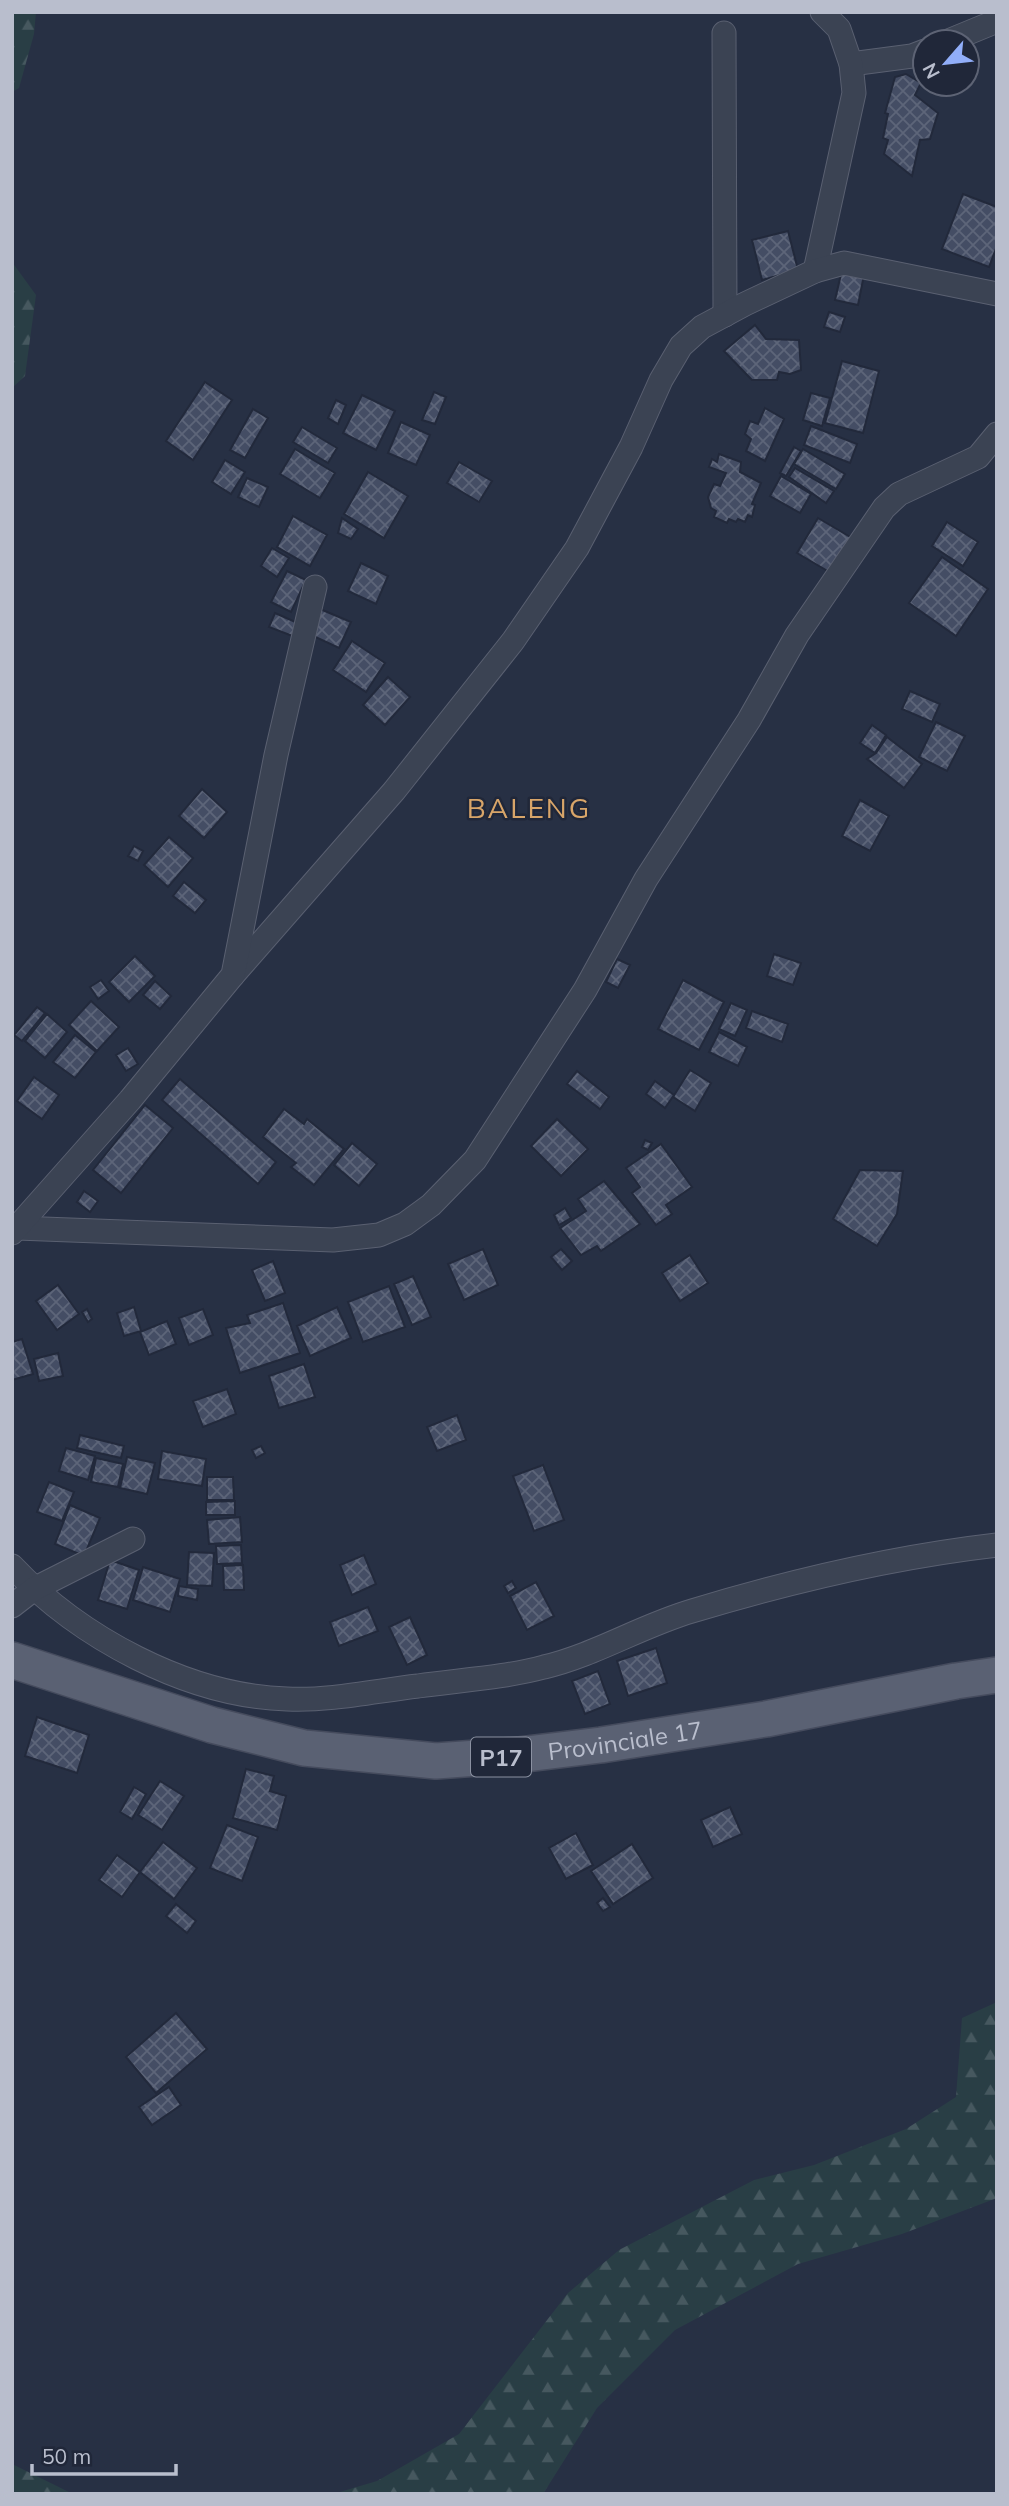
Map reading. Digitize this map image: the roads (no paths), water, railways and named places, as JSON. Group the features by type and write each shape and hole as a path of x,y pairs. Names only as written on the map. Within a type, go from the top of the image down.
{"main road":[{"name":"Provinciale 17","path":"12,1660 212,1725 304,1748 436,1761 518,1755 628,1741 766,1719 997,1675"}],"street":[{"path":"815,271 854,93 850,64 839,29 822,12"},
{"path":"724,33 725,315"},
{"path":"850,64 911,56"},
{"path":"14,1231 130,1100 233,975 394,791 513,641 577,548 632,446 661,380 681,346 702,327 725,315 815,271 844,263 997,294"},
{"path":"14,1231 333,1240 379,1235 405,1224 431,1205 475,1160 585,990 646,879 749,720 797,635 884,508 899,494 978,457 997,434"},
{"path":"233,975 276,755 315,587"},
{"path":"12,1606 34,1589 133,1539"},
{"path":"12,1566 56,1607 142,1661 175,1675 223,1689 257,1697 289,1700 545,1667 690,1612 821,1575 997,1545"}],"district":[{"name":"BALENG","path":"529,807"}]}
